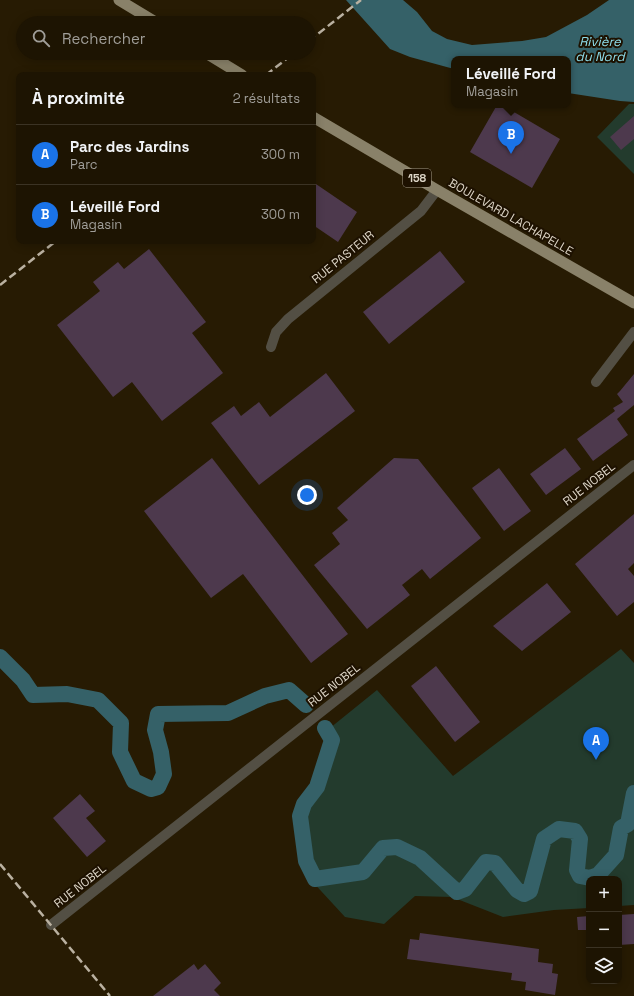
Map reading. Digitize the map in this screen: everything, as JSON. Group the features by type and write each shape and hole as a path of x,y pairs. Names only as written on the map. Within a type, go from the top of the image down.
{"main road":[{"path":"119,0 145,16"},
{"path":"217,60 237,72"},
{"name":"BOULEVARD LACHAPELLE","path":"316,119 634,303"}],"street":[{"name":"RUE PASTEUR","path":"271,347 276,332 283,324 317,294 421,211 437,190"},
{"path":"596,382 634,332"},
{"name":"RUE NOBEL","path":"51,925 634,465"}],"green space":[{"path":"629,104 634,104 634,174 597,137"},
{"path":"621,649 634,663 634,905 622,906 622,876 586,876 586,908 554,910 503,917 452,897 415,896 384,924 345,917 310,879 302,844 302,822 312,795 323,785 330,728 377,690 453,776"}],"water":[{"name":"Rivière du Nord","path":"346,0 403,0 417,12 432,31 447,39 472,45 522,41 546,37 587,15 609,0 634,0 634,102 571,93 571,56 451,56 451,68 410,57 390,49"}],"building":[{"path":"495,108 507,108 560,139 532,188 470,152"},
{"path":"634,116 634,139 621,150 610,137"},
{"path":"316,184 357,212 338,242 316,227"},
{"path":"149,249 206,322 192,333 223,373 162,421 132,382 113,397 57,325 100,291 93,282 118,262 124,269"},
{"path":"440,251 465,282 389,344 363,312"},
{"path":"326,373 355,411 259,485 211,423 234,406 241,416 259,402 270,417"},
{"path":"634,374 634,405 617,419 628,435 593,461 577,439 615,411 613,408 623,402 617,394"},
{"path":"565,448 581,469 546,495 530,474"},
{"path":"212,458 348,634 311,663 243,574 211,598 144,511"},
{"path":"394,458 418,459 481,538 430,579 422,569 402,585 410,595 367,629 314,565 340,544 332,533 348,520 337,508"},
{"path":"499,468 531,511 504,531 472,488"},
{"path":"634,514 634,563 628,569 634,576 634,602 617,616 575,564"},
{"path":"547,583 571,612 522,651 493,626"},
{"path":"436,666 480,722 455,742 411,686"},
{"path":"80,794 95,811 86,818 106,841 87,857 53,818"},
{"path":"634,914 634,944 622,945 622,915"},
{"path":"586,916 586,930 578,930 577,917"},
{"path":"420,933 539,949 538,962 553,964 552,973 558,974 555,995 525,990 526,982 511,980 512,973 407,959 410,939 419,940"},
{"path":"194,964 198,970 205,964 221,983 214,990 220,996 153,996"}],"waterway":[{"path":"0,657 23,680 33,695 67,694 98,700 121,723 120,752 134,781 151,789 158,787 164,774 161,752 155,730 158,714 228,713 265,696 289,690 306,705"},
{"path":"325,728 332,740 317,787 304,804 300,816 306,861 315,879 363,872 383,848 397,847 420,858 457,892 465,889 486,862 495,863 517,890 524,894 530,891 544,839 559,829 575,831 580,839 577,870 580,876 590,878 598,875 616,855 621,828 628,824 634,793"}],"railway":[{"path":"316,35 361,0"},
{"path":"270,72 285,60"},
{"path":"0,285 52,244"},
{"path":"0,864 110,996"}],"place":[{"name":"Léveillé Ford","path":"511,154"},
{"name":"Parc des Jardins","path":"596,760"}]}
